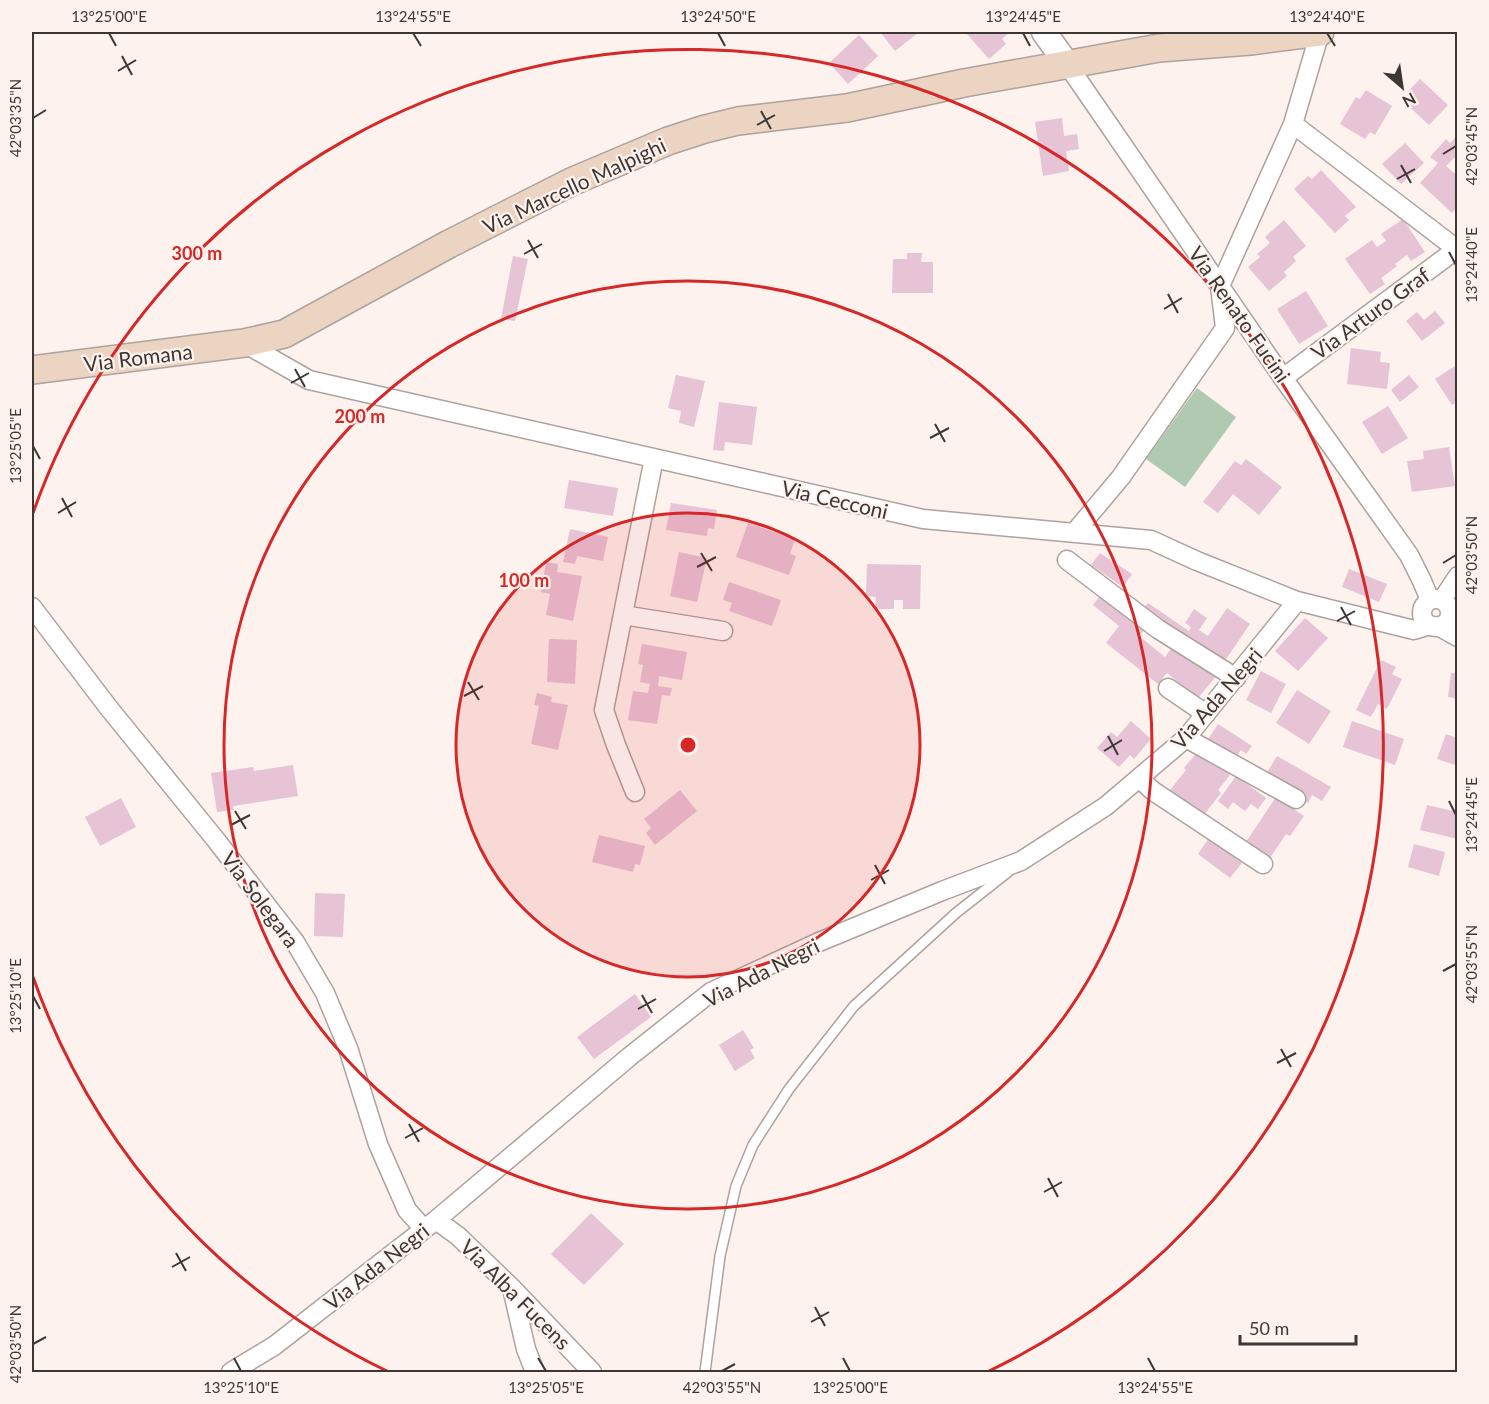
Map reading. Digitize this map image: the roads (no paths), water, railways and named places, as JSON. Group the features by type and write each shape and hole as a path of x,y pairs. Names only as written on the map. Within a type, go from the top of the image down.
{"main road":[{"name":"Via Marcello Malpighi","path":"244,343 284,334 448,244 571,182 705,129 738,121 847,108 1160,48 1251,36 1320,32"},
{"name":"Via Romana","path":"32,370 244,343"}],"street":[{"name":"Via Renato Fucini","path":"1044,32 1283,378 1409,555 1422,581 1436,600"},
{"path":"1074,533 1121,477 1225,328 1220,286 1293,124 1320,32"},
{"path":"1293,124 1457,249"},
{"name":"Via Arturo Graf","path":"1283,378 1457,249"},
{"name":"Via Cecconi","path":"244,343 309,380 923,519 1151,540 1297,601 1414,630 1434,626"},
{"path":"635,792 604,710 654,458"},
{"path":"1067,560 1158,629 1236,678"},
{"path":"1458,576 1436,600 1424,606 1422,610 1424,619 1458,637"},
{"name":"Via Ada Negri","path":"231,1372 274,1346 430,1225 629,1057 711,992 819,942 1021,861 1106,806 1186,738 1297,601"},
{"name":"Via Solegara","path":"32,607 295,942 325,993 348,1048 378,1144 407,1210 430,1225"},
{"path":"623,615 723,631"},
{"path":"1168,688 1206,714"},
{"path":"1186,738 1296,799"},
{"path":"1139,778 1153,791 1263,864"},
{"name":"Via Alba Fucens","path":"430,1225 458,1236 513,1288 592,1372"},
{"path":"513,1288 526,1349 535,1372"}],"lane":[{"path":"705,1372 720,1256 736,1186 753,1144 789,1089 854,1006 956,913 1021,861"}]}
